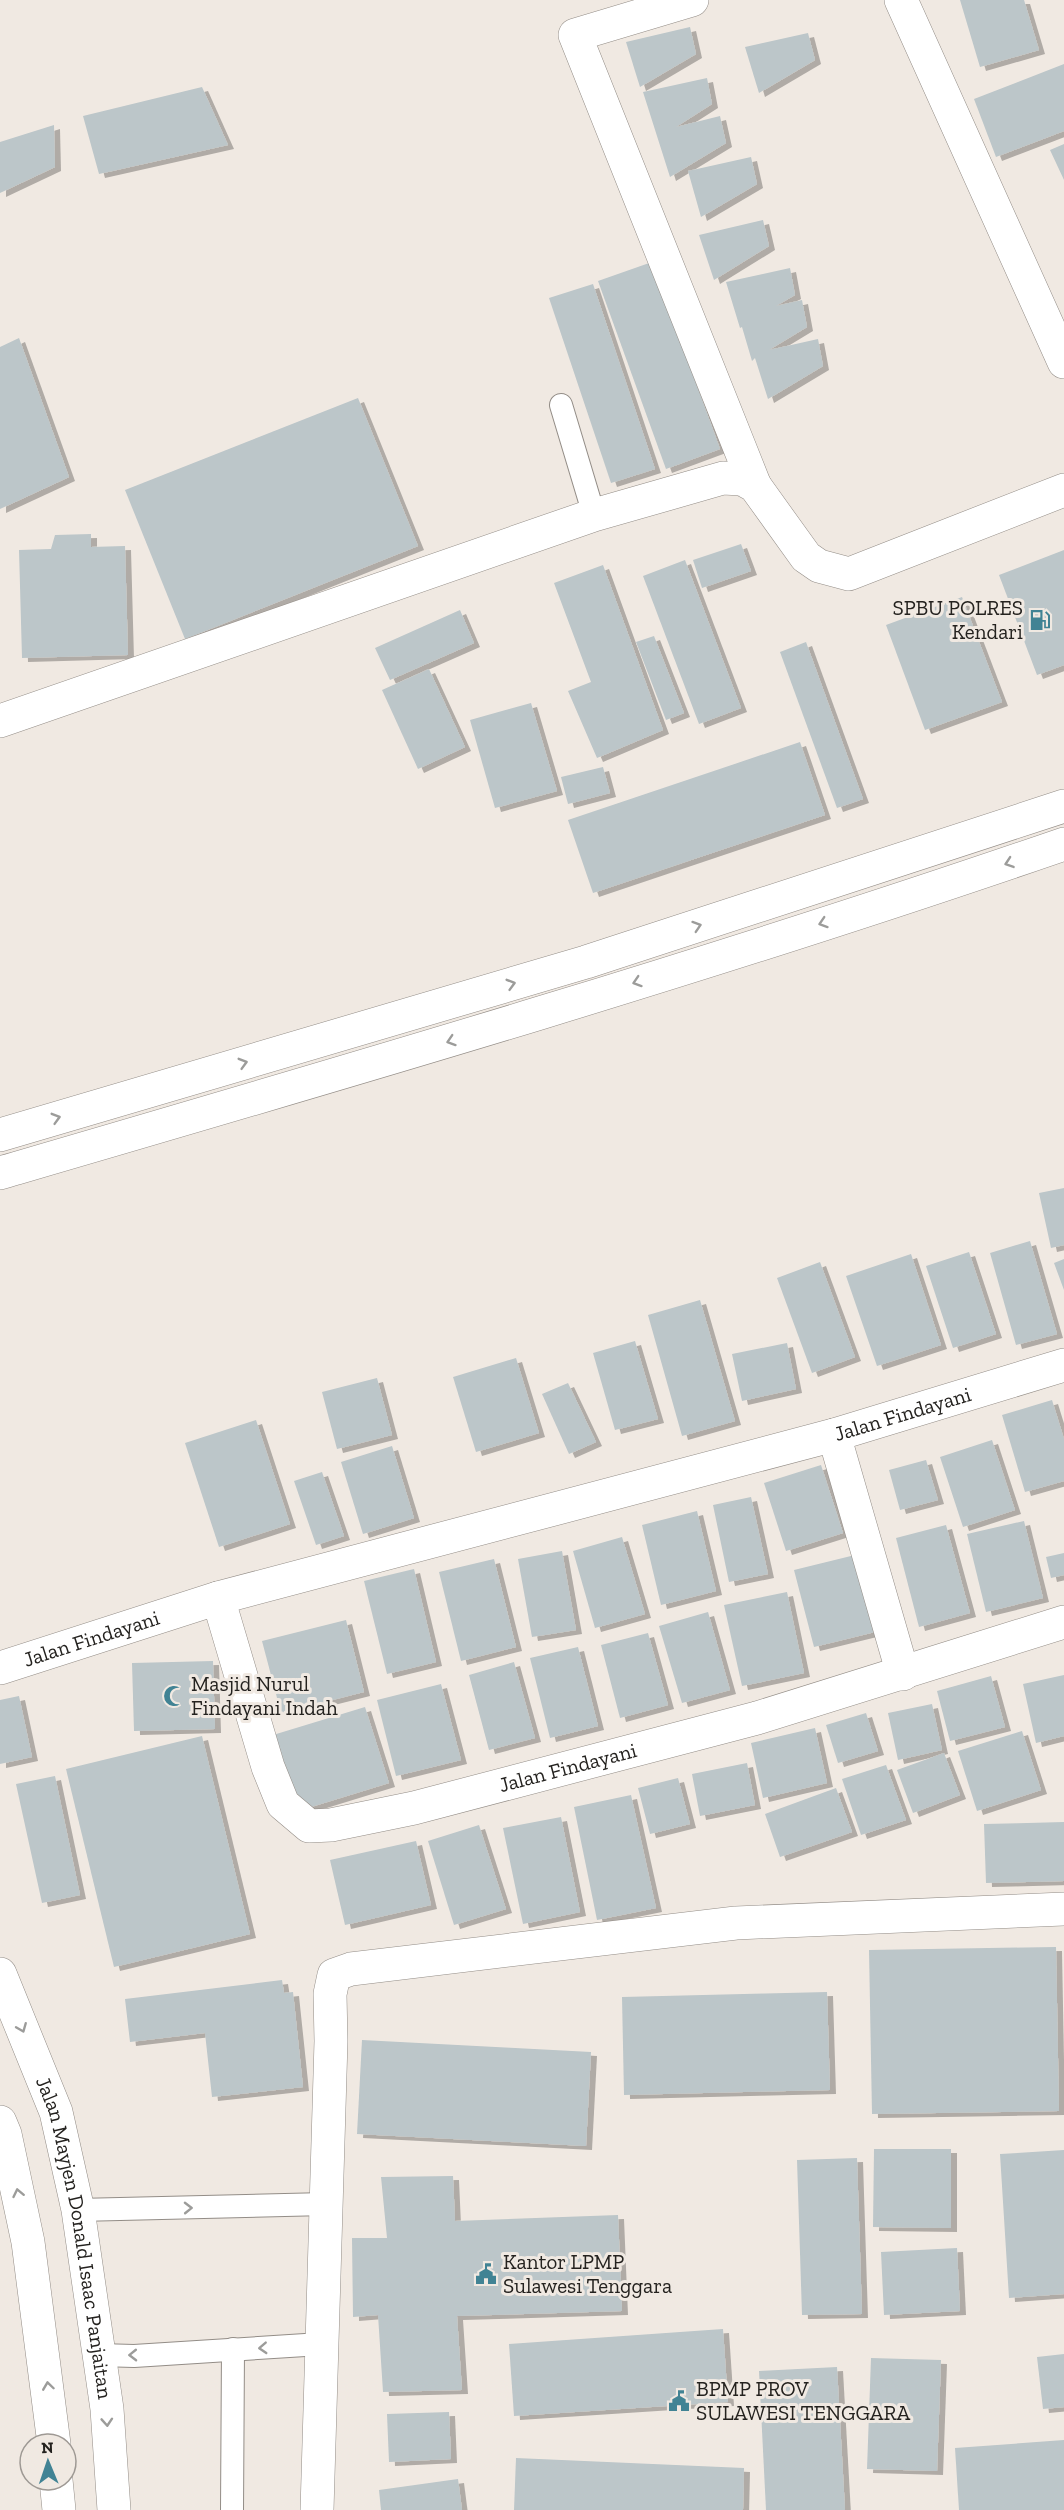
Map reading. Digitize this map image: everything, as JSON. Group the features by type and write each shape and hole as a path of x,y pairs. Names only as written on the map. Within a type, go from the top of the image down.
{"main road":[{"path":"692,0 575,35 755,486 806,557 819,566 849,574 1064,490"},
{"path":"901,0 1064,362"},
{"path":"0,721 594,515 723,478 742,479 755,486"},
{"path":"0,1135 585,962 1064,806"},
{"path":"0,1173 413,1053 967,878 1064,844"},
{"name":"Jalan Findayani","path":"0,1668 218,1598 834,1435 1064,1365"},
{"path":"834,1435 903,1674"},
{"name":"Jalan Findayani","path":"218,1598 268,1767 283,1804 309,1826 331,1825 414,1808 757,1718 1064,1622"},
{"path":"317,2510 331,2041 330,1994 334,1975 351,1969 736,1923 1064,1909"},
{"name":"Jalan Mayjen Donald Isaac Panjaitan","path":"0,1974 56,2112 78,2210 106,2409 114,2510"},
{"name":"Jalan Mayjen Donald Isaac Panjaitan","path":"0,2122 5,2134 28,2242 53,2432"},
{"path":"57,2492 59,2510"}],"lane":[{"path":"561,405 594,515"},
{"path":"78,2210 326,2204"},
{"path":"99,2355 321,2344"},
{"path":"232,2510 233,2349"}],"building":[{"path":"960,0 1024,0 1039,50 980,67"},
{"path":"690,27 696,54 640,87 626,42"},
{"path":"808,33 815,60 759,93 745,47"},
{"path":"1064,64 1064,131 996,157 974,99"},
{"path":"707,78 712,104 676,127 720,116 726,143 670,177 643,92"},
{"path":"202,87 228,145 99,174 83,116"},
{"path":"54,125 55,167 0,193 0,142"},
{"path":"1064,144 1064,180 1050,150"},
{"path":"751,157 757,184 701,217 688,171"},
{"path":"763,220 769,246 714,280 699,235"},
{"path":"652,262 720,449 666,469 598,281"},
{"path":"790,268 795,295 776,306 802,300 807,327 769,350 818,339 823,366 768,399 755,358 752,361 742,327 740,328 726,282"},
{"path":"593,284 655,469 611,483 549,298"},
{"path":"19,338 69,477 0,509 0,347"},
{"path":"358,398 418,546 185,639 125,490"},
{"path":"91,534 91,547 125,546 128,655 22,658 19,550 51,549 55,535"},
{"path":"741,544 751,571 702,588 693,560"},
{"name":"SPBU POLRES Kendari","path":"1064,550 1064,665 1037,675 999,575"},
{"path":"685,560 741,708 699,724 643,576"},
{"path":"603,565 663,730 597,758 568,691 591,682 554,583"},
{"path":"962,597 1002,702 925,730 886,625"},
{"path":"460,610 474,643 390,680 375,648"},
{"path":"654,636 684,713 666,720 636,642"},
{"path":"806,642 863,799 837,808 780,652"},
{"path":"429,669 465,747 418,769 382,690"},
{"path":"531,703 557,791 495,808 470,720"},
{"path":"800,742 825,815 593,893 568,820"},
{"path":"603,767 610,793 568,804 561,777"},
{"path":"1064,1188 1064,1245 1051,1248 1039,1193"},
{"path":"1030,1241 1057,1334 1016,1345 990,1253"},
{"path":"969,1252 996,1334 953,1348 926,1266"},
{"path":"911,1254 941,1345 877,1366 846,1276"},
{"path":"1064,1259 1064,1290 1054,1263"},
{"path":"820,1262 855,1357 812,1373 777,1278"},
{"path":"700,1300 735,1421 682,1436 648,1315"},
{"path":"635,1341 658,1419 615,1430 593,1353"},
{"path":"787,1343 796,1389 742,1401 732,1354"},
{"path":"516,1358 539,1433 476,1452 453,1377"},
{"path":"377,1378 392,1435 337,1449 322,1392"},
{"path":"568,1383 596,1442 569,1454 542,1394"},
{"path":"1052,1400 1064,1439 1064,1481 1025,1492 1002,1415"},
{"path":"256,1420 290,1524 219,1547 185,1443"},
{"path":"992,1440 1015,1510 963,1527 940,1457"},
{"path":"392,1446 414,1518 363,1534 341,1462"},
{"path":"926,1460 938,1500 900,1510 889,1470"},
{"path":"821,1465 843,1533 786,1551 764,1483"},
{"path":"322,1472 344,1536 316,1545 294,1481"},
{"path":"751,1497 768,1574 729,1582 713,1505"},
{"path":"697,1511 716,1591 661,1605 642,1525"},
{"path":"1024,1521 1043,1598 986,1612 967,1534"},
{"path":"946,1525 970,1613 919,1627 896,1538"},
{"path":"622,1537 645,1614 595,1628 573,1551"},
{"path":"562,1551 576,1630 532,1637 518,1559"},
{"path":"1064,1553 1064,1575 1051,1578 1046,1557"},
{"path":"855,1555 875,1632 814,1647 794,1570"},
{"path":"494,1559 516,1647 461,1661 439,1572"},
{"path":"414,1569 436,1662 387,1674 364,1581"},
{"path":"787,1592 804,1673 742,1686 724,1605"},
{"path":"708,1612 730,1690 682,1703 659,1626"},
{"path":"346,1620 364,1692 281,1713 262,1641"},
{"path":"648,1633 668,1705 620,1718 601,1645"},
{"path":"578,1647 598,1726 550,1738 530,1658"},
{"name":"Masjid Nurul Findayani Indah","path":"213,1661 215,1729 134,1731 132,1663"},
{"path":"514,1662 535,1738 489,1750 469,1675"},
{"path":"1064,1675 1064,1736 1036,1743 1023,1684"},
{"path":"991,1676 1005,1727 950,1741 937,1691"},
{"path":"441,1684 461,1760 396,1776 377,1700"},
{"path":"19,1696 32,1757 0,1764 0,1700"},
{"path":"932,1704 942,1750 898,1760 888,1713"},
{"path":"365,1707 389,1783 298,1811 273,1735"},
{"path":"866,1713 878,1751 838,1763 826,1725"},
{"path":"815,1728 827,1783 763,1798 751,1743"},
{"path":"1022,1731 1041,1790 977,1811 958,1751"},
{"path":"202,1736 250,1934 114,1967 66,1769"},
{"path":"944,1753 960,1795 913,1813 897,1770"},
{"path":"747,1763 755,1805 700,1816 692,1774"},
{"path":"886,1765 906,1820 861,1835 842,1779"},
{"path":"55,1776 80,1895 42,1903 16,1784"},
{"path":"678,1778 690,1824 650,1834 638,1788"},
{"path":"836,1788 852,1832 780,1857 765,1814"},
{"path":"631,1795 656,1908 597,1920 574,1807"},
{"path":"561,1817 580,1912 523,1924 503,1828"},
{"path":"1064,1822 1064,1881 986,1883 984,1824"},
{"path":"479,1825 506,1909 454,1925 428,1841"},
{"path":"416,1841 431,1905 345,1925 330,1860"},
{"path":"1056,1947 1059,2111 872,2114 869,1950"},
{"path":"282,1980 284,1993 293,1992 303,2087 212,2097 205,2033 130,2042 125,1999"},
{"path":"827,1992 830,2090 624,2095 622,1997"},
{"path":"362,2040 591,2052 586,2146 357,2134"},
{"path":"874,2149 951,2149 951,2228 873,2227"},
{"path":"1064,2150 1064,2294 1009,2298 1000,2154"},
{"path":"857,2158 862,2314 802,2315 797,2160"},
{"name":"Kantor LPMP Sulawesi Tenggara","path":"453,2176 455,2221 618,2215 622,2311 457,2316 462,2390 383,2392 378,2315 353,2317 352,2238 387,2238 381,2177"},
{"path":"957,2248 960,2311 884,2315 881,2252"},
{"path":"723,2329 728,2402 514,2416 509,2344"},
{"path":"1064,2354 1064,2407 1043,2409 1037,2357"},
{"path":"871,2358 941,2360 937,2471 867,2469"},
{"path":"837,2367 845,2510 766,2510 759,2371"},
{"path":"449,2412 451,2459 389,2462 387,2414"},
{"path":"1064,2440 1064,2510 959,2510 955,2448"},
{"path":"516,2458 744,2468 743,2510 514,2510"},
{"path":"458,2479 462,2510 381,2510 379,2490"}],"place":[{"name":"SPBU POLRES Kendari","path":"1040,620"},
{"name":"Masjid Nurul Findayani Indah","path":"174,1696"},
{"name":"Kantor LPMP Sulawesi Tenggara","path":"486,2274"},
{"name":"BPMP PROV SULAWESI TENGGARA","path":"679,2401"}]}
